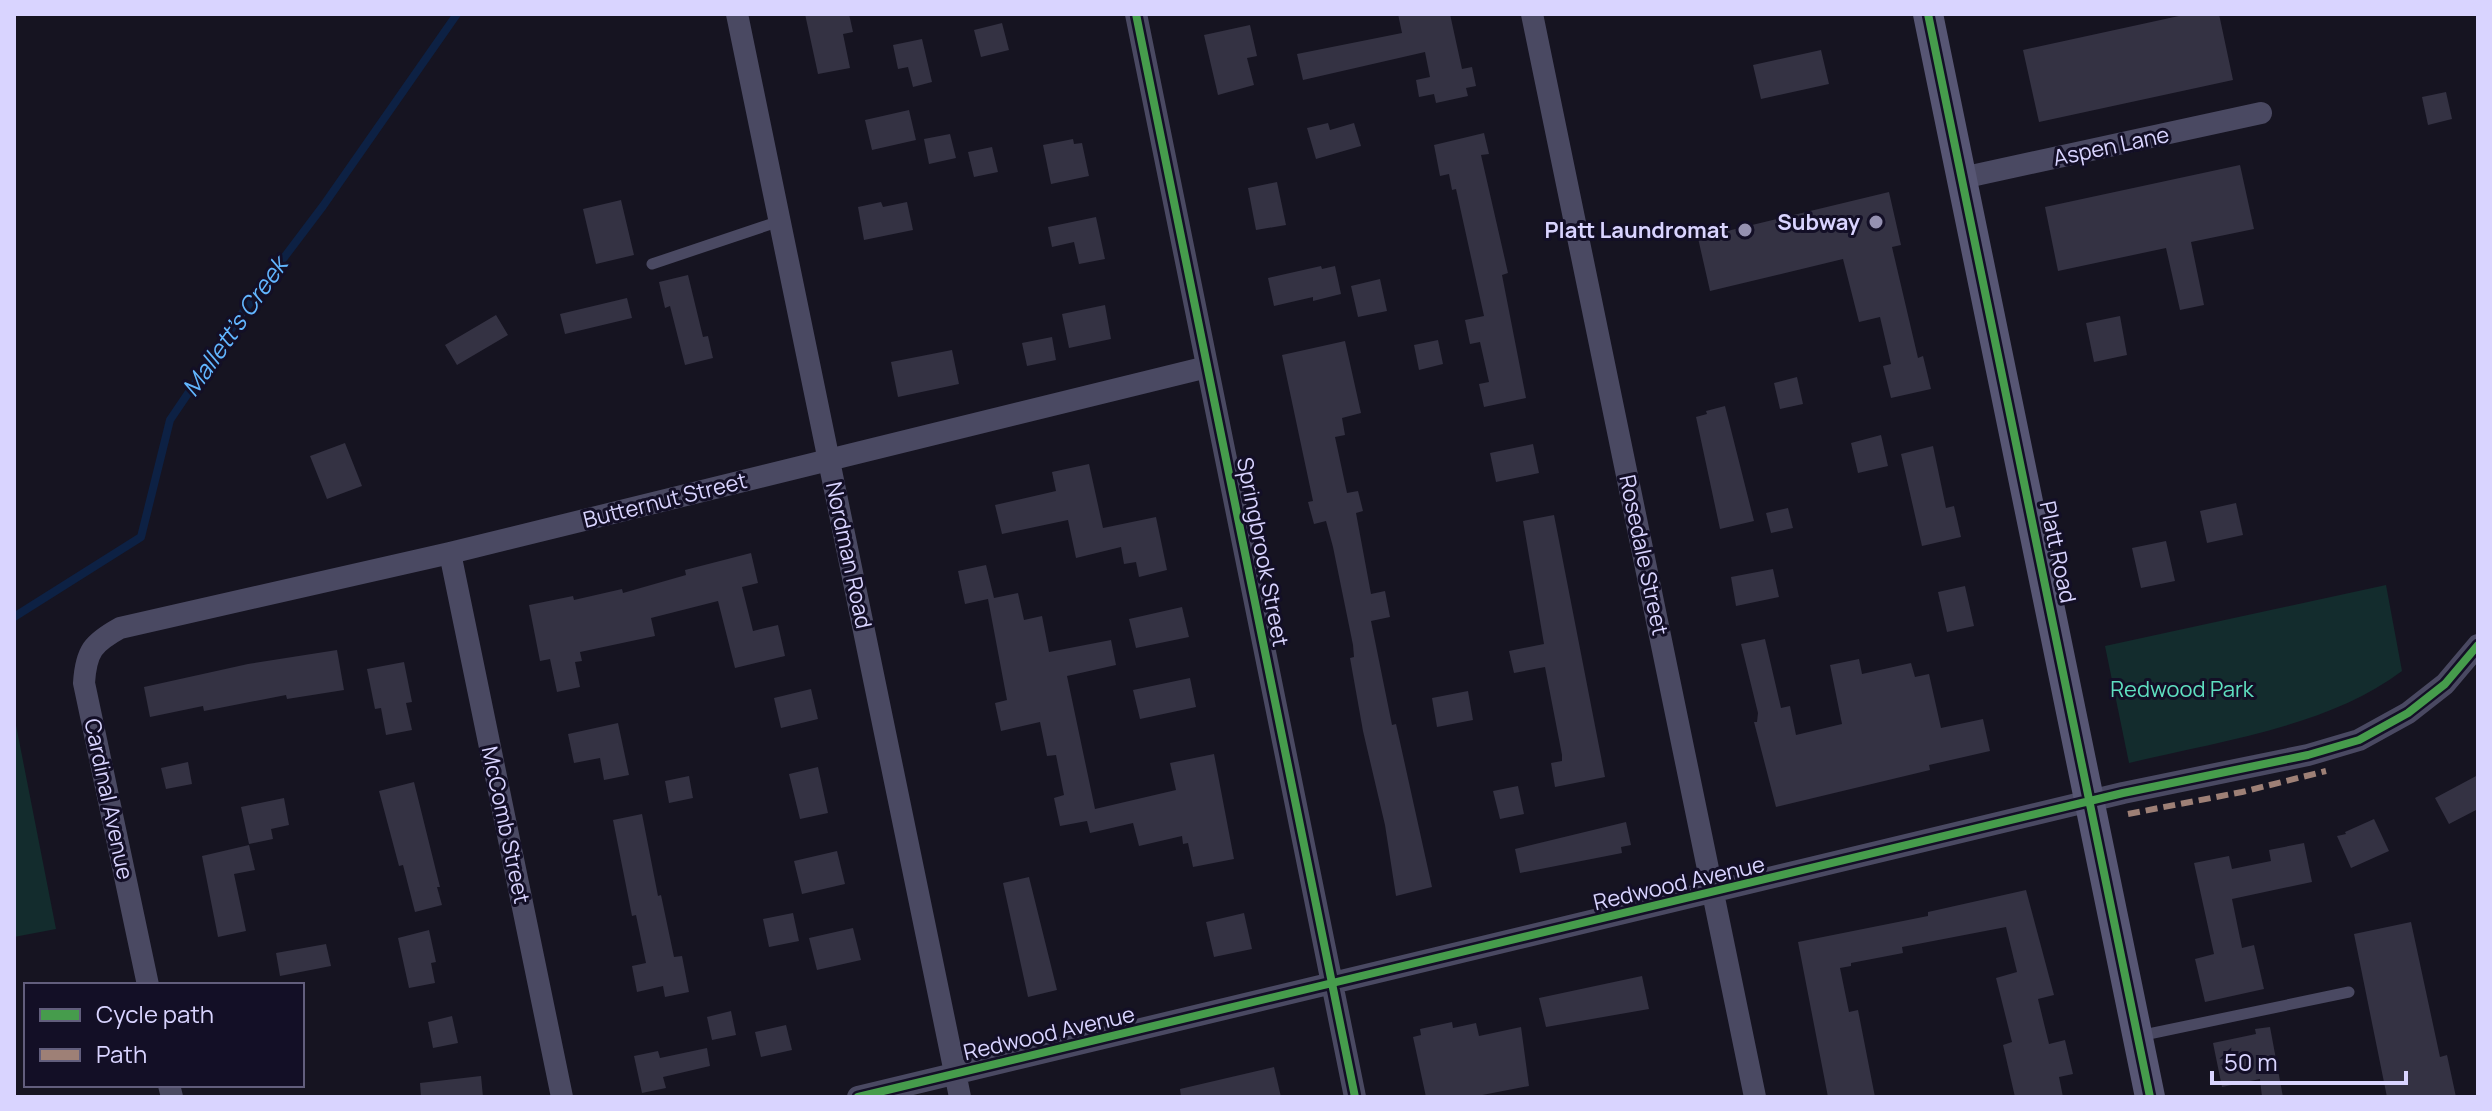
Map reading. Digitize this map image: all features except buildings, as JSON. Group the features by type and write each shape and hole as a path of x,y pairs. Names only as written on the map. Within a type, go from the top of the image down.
{"main road":[{"name":"Platt Road","path":"1928,14 2150,1097"}],"street":[{"name":"Nordman Road","path":"737,14 960,1097"},
{"name":"Springbrook Street","path":"1136,14 1355,1097"},
{"name":"Rosedale Street","path":"1532,14 1755,1097"},
{"name":"Aspen Lane","path":"1962,178 2261,113"},
{"name":"Butternut Street","path":"120,628 450,553 1207,367"},
{"name":"McComb Street","path":"450,553 562,1097"},
{"name":"Cardinal Avenue","path":"120,628 99,640 86,659 84,683 148,983"},
{"name":"Redwood Avenue","path":"858,1097 2090,802 2308,755 2359,740 2408,713 2445,684 2478,645"}],"lane":[{"path":"652,264 780,221"},
{"path":"2138,1036 2349,992"}],"green space":[{"name":"Redwood Park","path":"2386,585 2402,671 2373,690 2307,719 2129,763 2105,646"},
{"path":"14,715 56,929 14,937"}],"waterway":[{"name":"Mallett's Creek","path":"14,617 141,537 170,420 243,312 323,206 457,14"}],"marked path":[{"path":"2128,814 2242,792 2326,771"}],"cycle path":[{"path":"1136,14 1355,1097"},
{"path":"1928,14 2150,1097"},
{"path":"858,1097 2123,793 2308,755 2359,740 2408,713 2445,684 2478,645"}],"place":[{"name":"Subway","path":"1876,222"},
{"name":"Platt Laundromat","path":"1745,230"}]}
